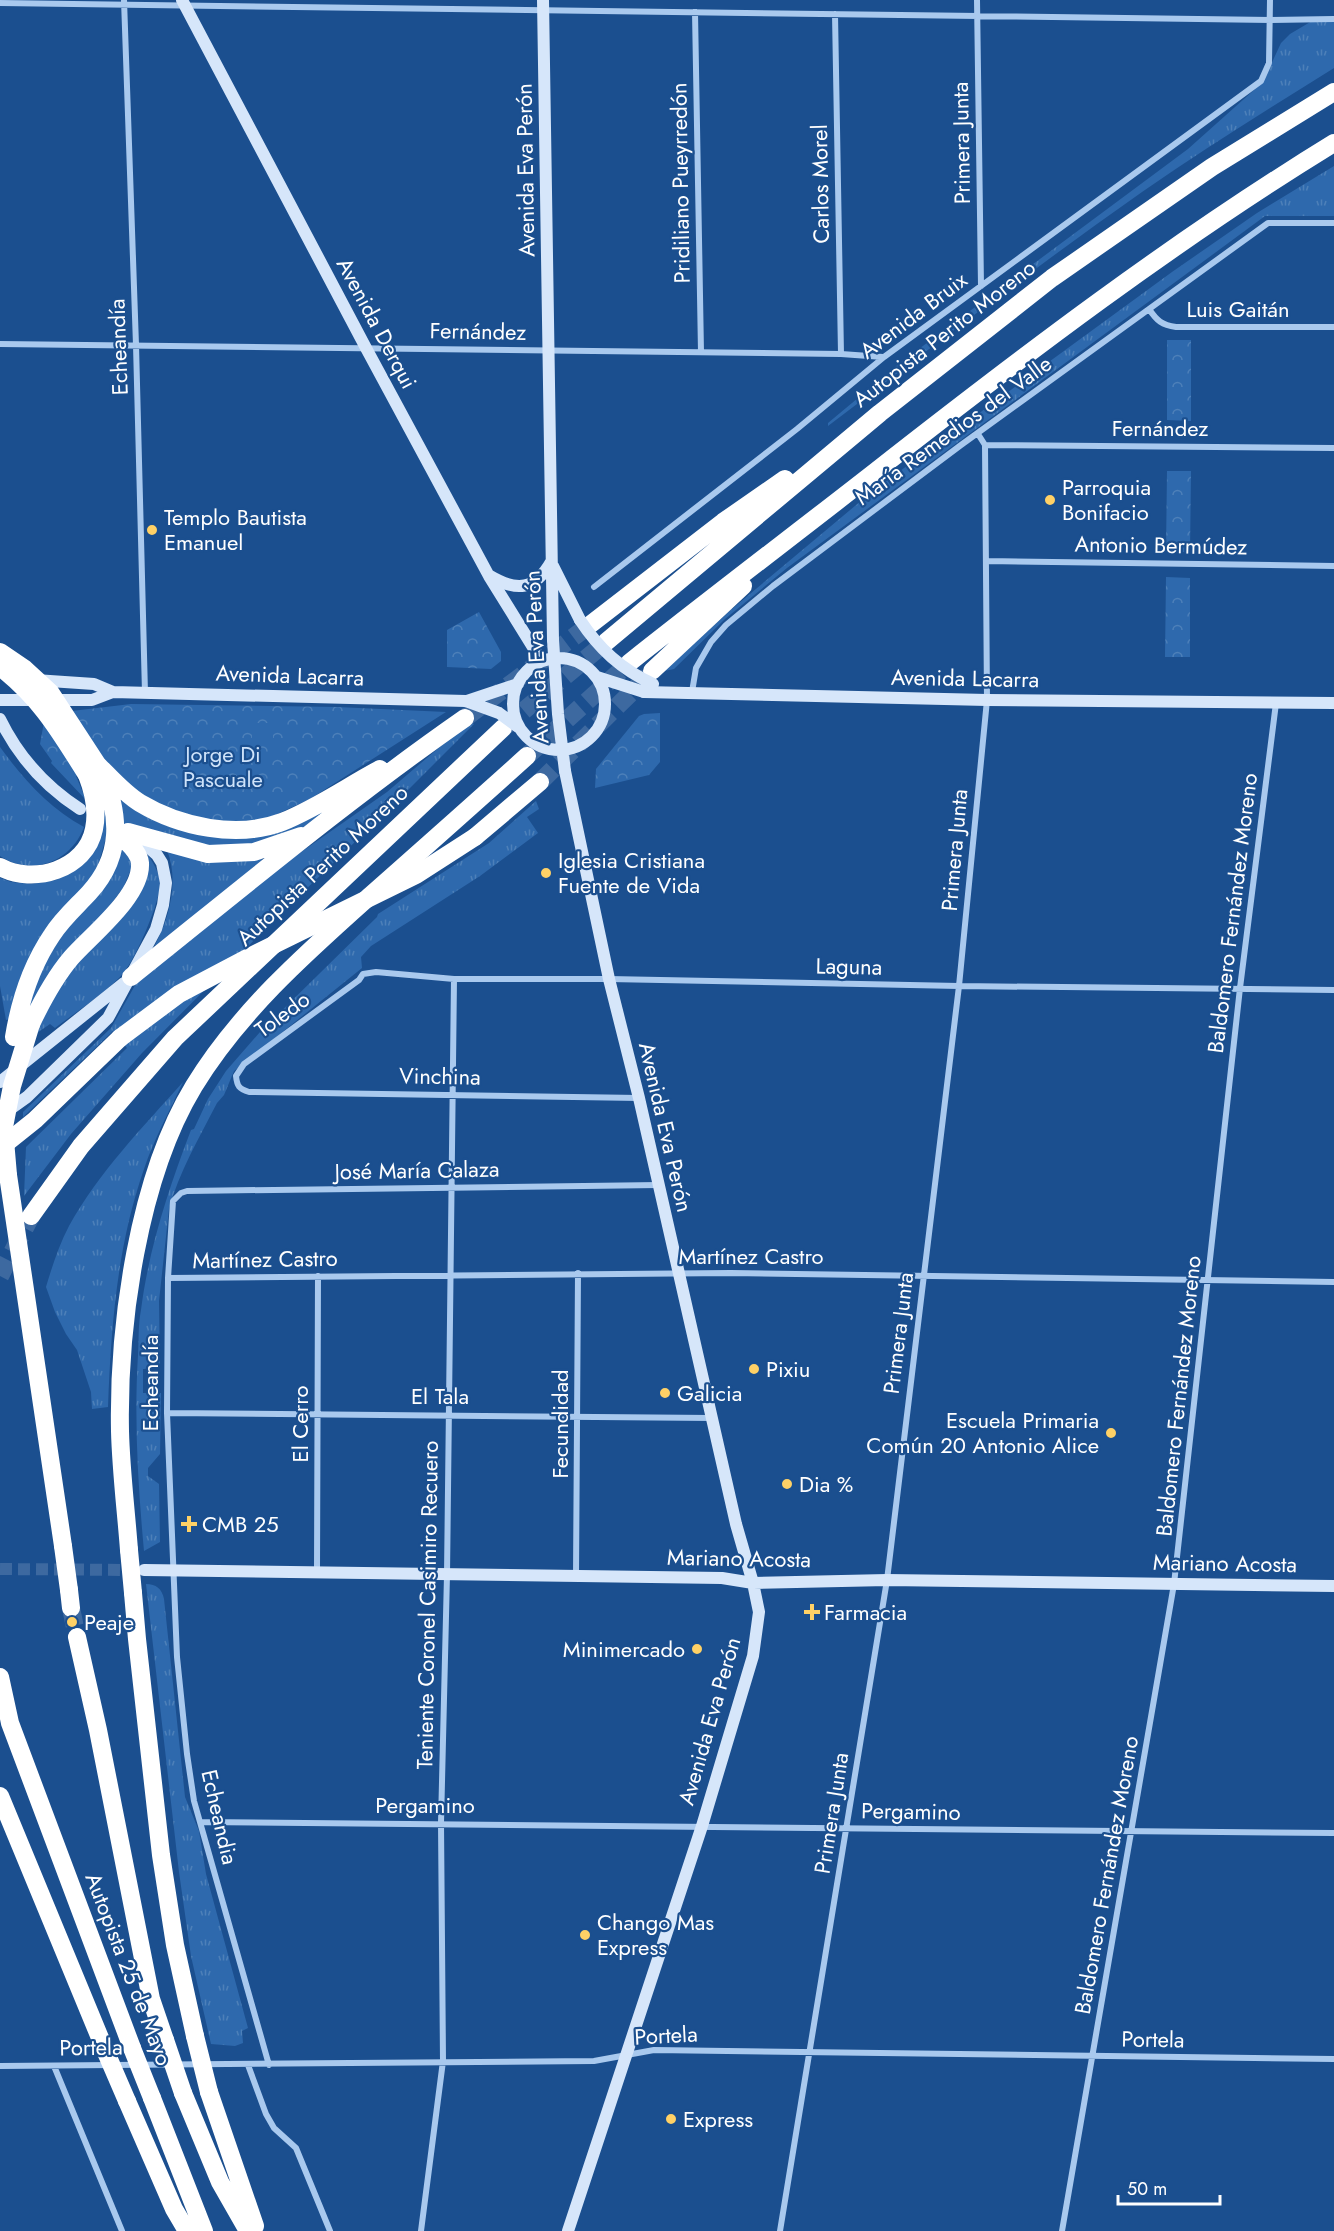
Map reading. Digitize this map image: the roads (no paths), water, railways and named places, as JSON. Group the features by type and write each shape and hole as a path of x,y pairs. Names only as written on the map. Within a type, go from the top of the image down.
{"highway":[{"name":"Autopista Perito Moreno","path":"606,642 880,413 1052,278 1212,167 1334,92"},
{"path":"629,663 972,396 1114,291 1234,208 1334,143"},
{"path":"586,622 723,522 880,413"},
{"path":"650,683 799,531"},
{"path":"0,652 25,669 50,692 114,804 116,831 112,850 99,880 62,921 34,965 21,1003 4,1086 2,1122 8,1175 70,1599"},
{"path":"0,667 36,699 94,769 139,802 174,819 201,827 253,828 280,823 427,744"},
{"path":"132,977 427,744 466,709"},
{"name":"Autopista Perito Moreno","path":"31,1216 81,1146 175,1038 512,729"},
{"path":"256,2231 209,2092 175,1945 161,1855 137,1639 120,1432 122,1372 132,1271 146,1206 168,1139 193,1087 230,1036 303,956 527,756"},
{"path":"0,867 12,874 30,876 49,873 68,865 79,856 94,831 94,769"},
{"path":"0,1148 35,1120 120,1038 179,994 416,875 475,837 540,782"},
{"path":"128,835 208,854 254,852 314,831"},
{"path":"4,1086 31,1024 57,976 72,957 111,918 131,889 139,872 140,863 128,835"},
{"name":"Autopista 25 de Mayo","path":"76,1637 98,1730 151,1999 183,2093 220,2182 248,2231"},
{"name":"Autopista 25 de Mayo","path":"0,1677 10,1723 132,2048 204,2231"},
{"path":"0,1796 105,2050 174,2209 187,2231"}],"main road":[{"name":"Avenida Derqui","path":"183,3 489,576 544,657"},
{"name":"Avenida Eva Perón","path":"543,5 552,640 544,657 565,771 609,979 639,1098 736,1524 759,1612 753,1656 702,1826 568,2231"},
{"path":"489,576 512,586 526,586 540,578 551,562 596,642 609,657 650,683"},
{"path":"512,729 515,715 513,707 518,684 526,672 544,657 563,657 578,661 592,670 602,686 605,700 602,721 598,729 585,742 573,748 562,749"},
{"path":"597,677 650,683"},
{"name":"Avenida Lacarra","path":"0,678 94,684 113,693"},
{"name":"Avenida Lacarra","path":"650,683 673,692 987,700 1334,704"},
{"name":"Avenida Lacarra","path":"466,709 518,684"},
{"name":"Avenida Lacarra","path":"0,700 92,700 113,693 145,693 466,709 499,713 512,729 541,746 562,749"},
{"path":"2,723 41,778 80,809"},
{"path":"2,1122 108,1018 156,929 166,883 162,863 157,855 128,835"},
{"path":"4,1086 132,977"},
{"name":"Mariano Acosta","path":"144,1570 722,1578 753,1582 887,1580 1334,1586"}],"street":[{"name":"Primera Junta","path":"977,0 981,286"},
{"path":"1270,0 1270,20"},
{"path":"0,3 543,5 695,12 1334,19"},
{"name":"Echeandía","path":"124,3 145,693"},
{"name":"Pridiliano Pueyrredón","path":"695,12 701,352"},
{"name":"Carlos Morel","path":"835,14 841,354"},
{"name":"Avenida Bruix","path":"594,587 797,429 884,357 1261,81 1269,63 1270,20"},
{"name":"María Remedios del Valle","path":"692,692 696,668 711,642 726,625 773,586 1149,309 1268,223 1334,223"},
{"name":"Luis Gaitán","path":"1149,309 1157,320 1176,327 1334,327"},
{"name":"Fernández","path":"0,344 841,354 884,357"},
{"path":"978,434 985,445"},
{"name":"Primera Junta","path":"780,2231 887,1580 959,986 987,700 985,445"},
{"name":"Fernández","path":"985,445 1334,448"},
{"name":"Antonio Bermúdez","path":"987,561 1334,566"},
{"name":"Baldomero Fernández Moreno","path":"1062,2231 1094,2057 1174,1584 1240,988 1276,703"},
{"name":"Laguna","path":"363,974 376,972 454,979 609,979 1334,990"},
{"name":"Toledo","path":"241,1089 237,1085 236,1076 244,1064 359,980 363,974"},
{"name":"Teniente Coronel Casimiro Recuero","path":"421,2231 443,2061 441,1823 447,1575 454,979"},
{"name":"Vinchina","path":"241,1089 261,1092 639,1098"},
{"name":"José María Calaza","path":"177,1196 187,1191 659,1185"},
{"name":"Echeandía","path":"173,1570 167,1413 168,1278 170,1221 173,1201 177,1196"},
{"name":"Martínez Castro","path":"168,1278 578,1273 923,1275 1334,1282"},
{"name":"Fecundidad","path":"576,1576 578,1273"},
{"name":"El Cerro","path":"317,1572 318,1276"},
{"name":"El Tala","path":"167,1413 712,1418"},
{"name":"Echeandia","path":"173,1570 177,1656 194,1801 269,2065"},
{"name":"Pergamino","path":"200,1822 1334,1833"},
{"name":"Portela","path":"0,2066 594,2061 654,2050 1334,2060"},
{"path":"248,2065 266,2114 274,2128 296,2148 330,2231"},
{"path":"54,2066 122,2231"}],"tunnel":[{"path":"465,718 591,624"},
{"path":"503,728 606,642"},
{"path":"527,756 629,663"},
{"path":"540,782 648,676"},
{"path":"0,1276 31,1216"},
{"path":"0,1569 137,1570"},
{"path":"71,1608 77,1637"}],"place":[{"name":"Parroquia Bonifacio","path":"1050,500"},
{"name":"Templo Bautista Emanuel","path":"152,530"},
{"name":"Iglesia Cristiana Fuente de Vida","path":"546,873"},
{"name":"Pixiu","path":"754,1369"},
{"name":"Galicia","path":"665,1393"},
{"name":"Escuela Primaria Común 20 Antonio Alice","path":"1111,1433"},
{"name":"Dia %","path":"787,1484"},
{"name":"CMB 25","path":"189,1524"},
{"name":"Farmacia","path":"812,1612"},
{"name":"Peaje","path":"72,1622"},
{"name":"Minimercado","path":"697,1649"},
{"name":"Chango Mas Express","path":"585,1935"},
{"name":"Express","path":"671,2119"}],"park label":[{"name":"Jorge Di Pascuale","path":"223,766"}]}
